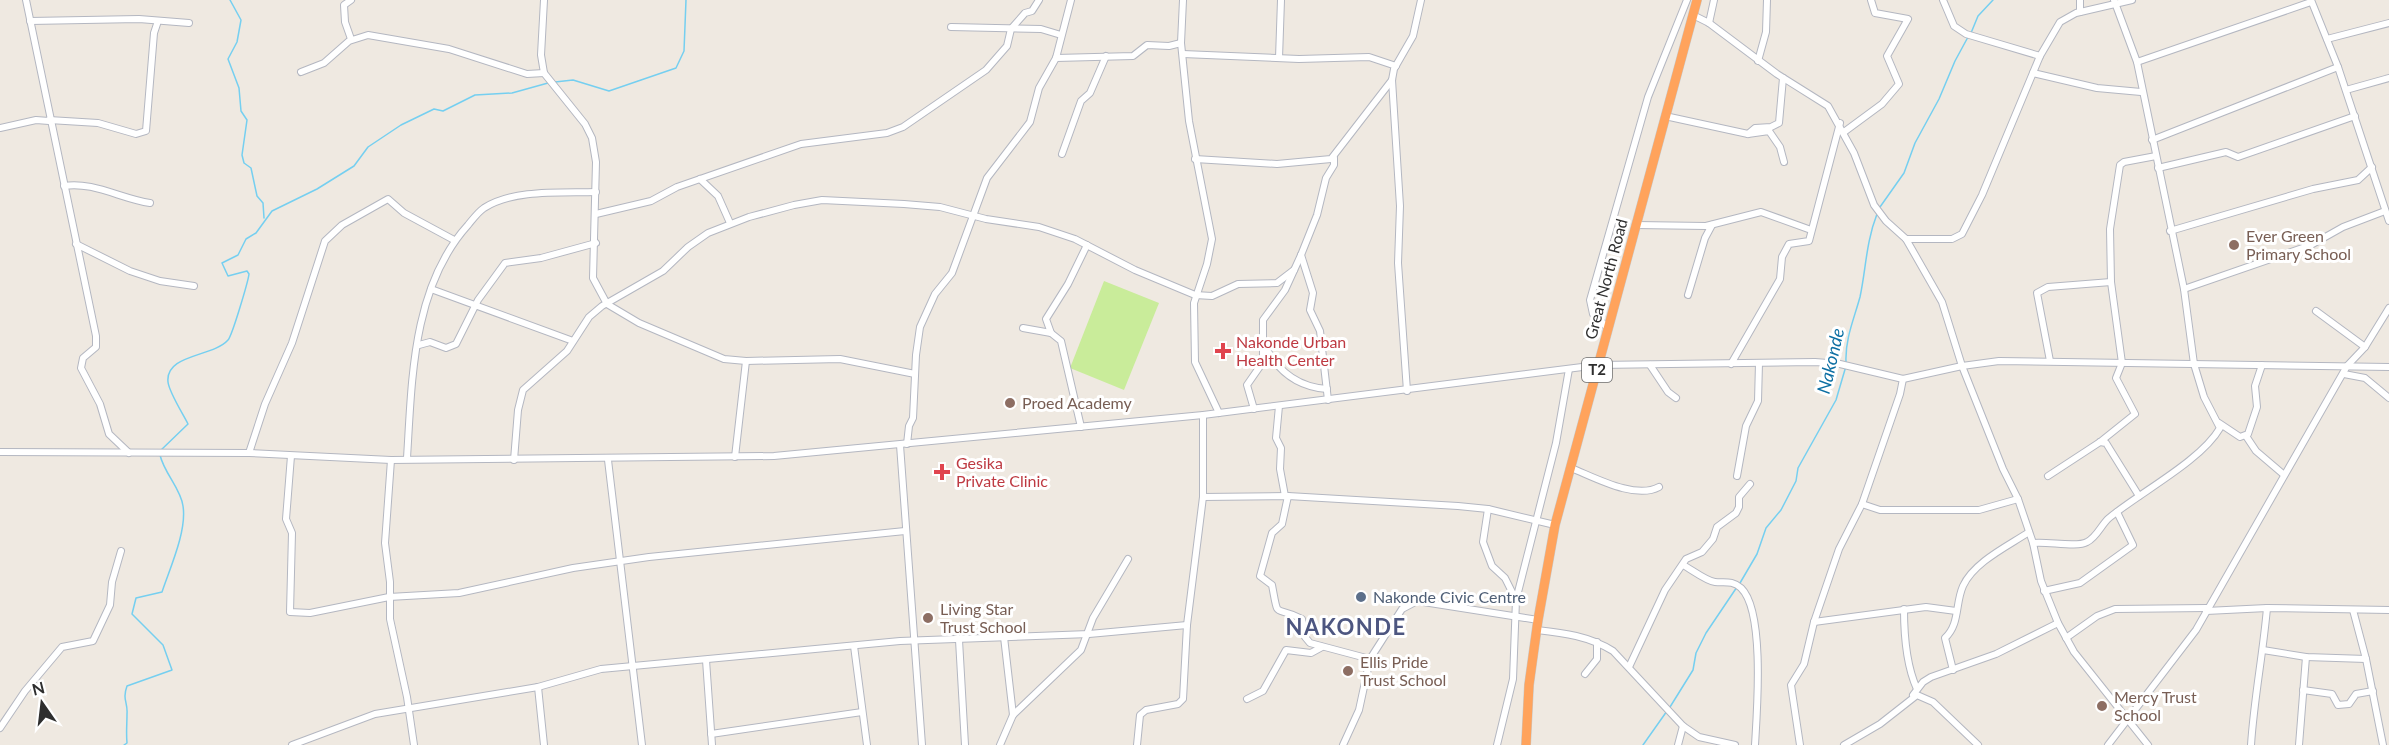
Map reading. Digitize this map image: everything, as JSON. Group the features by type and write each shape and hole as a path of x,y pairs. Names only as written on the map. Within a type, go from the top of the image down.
{"highway":[{"name":"Great North Road","path":"1526,745 1529,685 1555,525 1697,0"}],"street":[{"path":"26,0 49,120 97,342 91,353 83,358 81,368 100,404 109,434 129,453"},
{"path":"351,0 344,5 345,22 351,39"},
{"path":"544,0 541,55 546,76 589,130 596,162 596,243 593,278 607,304 639,322 724,359 746,361 840,359 915,374"},
{"path":"596,214 651,201 700,179 807,142 887,133 903,127 986,70 1007,46 1011,29 1025,13 1032,11 1039,0"},
{"path":"922,745 905,531 903,445 913,418 920,327 935,294 952,273 987,178 1030,122 1040,88 1056,58 1071,0"},
{"path":"1183,0 1181,43 1194,159 1212,239 1207,264 1195,295 1196,366 1219,413"},
{"path":"1279,58 1281,0"},
{"path":"1407,391 1398,263 1400,206 1392,80 1396,66 1413,36 1421,0"},
{"path":"1608,328 1593,314 1590,300 1648,97 1687,0"},
{"path":"1709,23 1714,0"},
{"path":"1758,61 1765,35 1767,0"},
{"path":"1844,132 1882,104 1898,85 1887,56 1908,19 1875,13 1871,0"},
{"path":"1943,0 1954,26 1969,35 2040,56"},
{"path":"2080,0 2080,12"},
{"path":"1906,239 1952,238 1962,234 1982,195 2040,56 2060,22 2080,12 2132,0"},
{"path":"2137,62 2311,1 2338,67 2389,221"},
{"path":"2032,543 2051,541 2078,544 2088,542 2117,512 2191,457 2219,430 2218,423 2204,397 2194,364 2184,289 2141,92 2137,62 2115,3"},
{"path":"1693,15 1709,23 1783,78 1824,102 1840,123 1874,205 1906,239 1942,302 1962,366 2003,469 2018,499 2044,591 2058,623 2066,638 2148,745"},
{"path":"30,21 189,23"},
{"path":"0,128 36,120 49,120 98,123 136,134 146,131 154,33 158,21"},
{"path":"2327,39 2389,23"},
{"path":"951,27 1041,28 1061,35"},
{"path":"301,72 324,63 351,39 378,36 434,46 527,74 546,76"},
{"path":"1056,58 1132,56 1147,45 1169,46 1181,43"},
{"path":"1183,54 1279,58 1368,57 1396,66"},
{"path":"1062,154 1081,101 1090,93 1106,56"},
{"path":"2152,140 2338,67"},
{"path":"2033,73 2097,88 2141,92"},
{"path":"1748,134 1755,128 1771,127 1779,123 1778,109 1783,78"},
{"path":"2346,90 2389,78"},
{"path":"1254,409 1247,385 1263,362 1264,317 1282,294 1301,255 1317,215 1326,178 1334,165 1334,158 1360,120 1392,80"},
{"path":"1665,116 1748,134 1772,133 1784,162"},
{"path":"2158,168 2226,152 2238,157 2355,116"},
{"path":"1731,364 1780,279 1782,257 1789,244 1807,242 1840,123"},
{"path":"2048,476 2100,442 2135,414 2116,378 2122,363 2111,282 2110,229 2118,169 2124,162 2156,156"},
{"path":"1194,159 1283,164 1322,162 1334,158"},
{"path":"2170,231 2313,189 2358,180 2373,167"},
{"path":"700,179 718,196 730,223"},
{"path":"64,186 86,186 150,203"},
{"path":"407,458 411,394 421,320 431,289 454,240 485,207 536,193 596,192"},
{"path":"249,453 265,404 292,343 325,241 342,225 388,199 404,213 454,240"},
{"path":"514,460 518,410 523,390 567,351 582,325 607,304 663,271 695,241 730,223 822,200 940,207 974,216 1039,227 1087,244 1195,295 1212,296 1238,284 1277,283 1294,270"},
{"path":"2184,289 2311,245 2343,227 2385,211"},
{"path":"1636,225 1712,225 1744,215 1765,212 1811,230"},
{"path":"1688,295 1705,238 1712,225"},
{"path":"76,243 130,271 160,281 194,286"},
{"path":"419,345 430,342 446,348 456,344 474,306 496,271 505,263 541,258 596,243"},
{"path":"1080,427 1063,346 1051,333 1046,319 1068,284 1087,244"},
{"path":"1301,255 1313,293 1310,310 1320,332 1328,400"},
{"path":"2050,361 2037,293 2048,287 2111,282"},
{"path":"431,289 573,341"},
{"path":"2108,745 2184,649 2347,366 2365,347 2389,308"},
{"path":"2316,311 2365,347"},
{"path":"1023,328 1051,333"},
{"path":"1264,343 1272,361 1284,373 1311,387 1327,388"},
{"path":"735,457 746,361"},
{"path":"0,452 154,455 249,453 391,460 407,458 514,460 652,456 735,457 806,454 1203,415 1407,391 1598,365 1815,362 1840,364 1903,379 1962,366 1999,362 2389,367"},
{"path":"1737,476 1746,426 1758,401 1759,363"},
{"path":"1650,365 1668,392 1676,398"},
{"path":"2246,436 2256,414 2257,401 2254,388 2262,365"},
{"path":"1497,745 1513,680 1516,600 1556,443 1569,369"},
{"path":"2344,374 2365,378 2389,398"},
{"path":"1800,745 1790,687 1804,664 1814,622 1839,549 1862,504 1900,394 1903,379"},
{"path":"1279,406 1276,438 1281,448 1280,469 1287,496 1282,524 1272,533 1260,576 1272,585 1276,608 1281,613 1302,619 1307,641 1370,659"},
{"path":"1137,745 1140,715 1146,710 1178,704 1183,699 1187,625 1203,497 1203,415"},
{"path":"2218,423 2240,437 2246,436"},
{"path":"2246,436 2256,451 2283,474"},
{"path":"2100,442 2106,443 2139,496"},
{"path":"291,456 286,519 292,533 290,612 310,613 389,597 459,593 573,568 649,557 905,531"},
{"path":"608,459 642,745"},
{"path":"391,460 385,543 390,582 389,597 395,648 409,708 414,745"},
{"path":"1571,468 1627,488 1648,491 1659,487"},
{"path":"1629,667 1665,590 1688,558 1702,552 1713,539 1717,526 1736,513 1739,507 1739,497 1750,484"},
{"path":"1203,497 1287,496 1488,509 1555,525"},
{"path":"1862,504 1880,510 1979,510 2018,499"},
{"path":"1488,509 1483,542 1492,566 1505,578 1516,600"},
{"path":"2044,591 2080,583 2133,545 2117,512"},
{"path":"1953,670 1945,640 1955,626 1956,611 1966,580 1991,557 2029,532"},
{"path":"0,728 25,691 62,647 93,641 110,605 112,582 121,550"},
{"path":"1000,745 1013,715 1074,658 1089,634 1093,618 1128,560"},
{"path":"1683,565 1713,582 1726,580 1739,586 1754,614 1757,704 1755,745"},
{"path":"1343,745 1359,710 1370,659 1402,609 1414,602 1515,616 1537,625 1598,642 1613,651 1683,726 1699,737 1735,745"},
{"path":"1814,622 1926,607 1956,611"},
{"path":"2251,745 2254,696 2264,650 2267,608"},
{"path":"1904,609 1904,634 1915,692"},
{"path":"2066,638 2097,616 2115,609 2389,610"},
{"path":"2353,610 2366,659 2383,745"},
{"path":"1844,745 1880,724 1931,677 1996,654 2058,623"},
{"path":"292,745 375,714 538,687 601,669 854,646 1089,634 1187,625"},
{"path":"1004,638 1013,715"},
{"path":"959,640 965,745"},
{"path":"1585,674 1597,659 1598,642"},
{"path":"854,646 867,745"},
{"path":"1247,699 1263,691 1286,650 1311,653 1322,647"},
{"path":"2264,650 2306,657 2366,659"},
{"path":"2299,745 2306,657"},
{"path":"706,660 712,745"},
{"path":"538,687 544,745"},
{"path":"2303,690 2332,694 2338,705 2349,704 2356,694 2373,691"},
{"path":"1915,692 1933,702 1978,745"},
{"path":"711,734 862,712"},
{"path":"1678,745 1683,726"}],"green space":[{"path":"1104,281 1159,303 1124,390 1070,368"}],"waterway":[{"path":"230,0 241,20 237,42 228,59 239,88 241,111 247,120 242,155 244,163 251,168 257,196 263,203 264,218"},
{"path":"555,82 573,80 609,91 676,68 684,51 686,0"},
{"name":"Nakonde","path":"1971,33 1978,16 1993,0"},
{"name":"Nakonde","path":"1880,207 1904,173 1915,143 1968,37"},
{"path":"160,451 188,424 173,397 168,382 169,373 182,361 221,346 228,340 249,274 247,271 228,276 222,263 238,255 246,239 256,233 272,211 317,189 354,166 368,147 401,125 434,109 443,111 475,95 512,93 548,83"},
{"name":"Nakonde","path":"1846,362 1848,337 1860,297 1868,245 1877,214"},
{"name":"Nakonde","path":"1740,583 1757,554 1766,528 1781,510 1796,481 1798,468 1836,400 1846,366"},
{"path":"124,745 127,743 125,695 127,686 172,670 163,645 132,614 136,598 162,592 183,527 182,500 160,455"},
{"name":"Nakonde","path":"1670,707 1693,670 1696,653 1706,633 1737,587"},
{"name":"Nakonde","path":"1643,745 1667,711"}],"place":[{"name":"Ever Green Primary School","path":"2234,245"},
{"name":"Nakonde Urban Health Center","path":"1223,351"},
{"name":"Proed Academy","path":"1010,403"},
{"name":"Gesika Private Clinic","path":"942,472"},
{"name":"Nakonde Civic Centre","path":"1361,597"},
{"name":"Living Star Trust School","path":"928,618"},
{"name":"Ellis Pride Trust School","path":"1348,671"},
{"name":"Mercy Trust School","path":"2102,706"}],"district":[{"name":"NAKONDE","path":"1346,627"}]}
